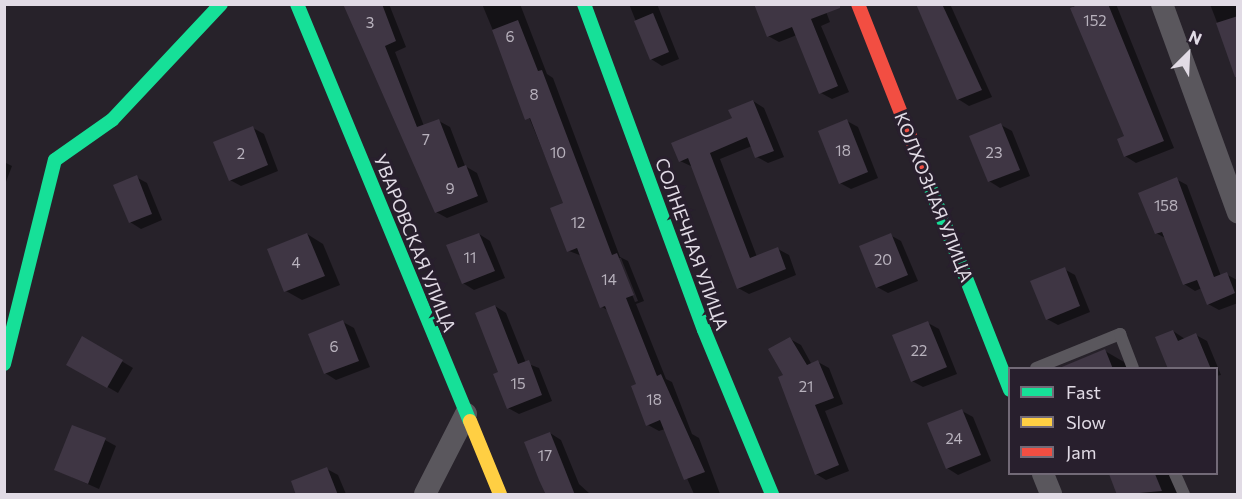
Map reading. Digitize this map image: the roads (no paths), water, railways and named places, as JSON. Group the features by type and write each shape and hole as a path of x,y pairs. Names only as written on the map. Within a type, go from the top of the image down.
{"street":[{"path":"4,364 55,160 112,120 221,4"},
{"name":"УВАРОВСКАЯ УЛИЦА","path":"297,4 500,495"},
{"name":"СОЛНЕЧНАЯ УЛИЦА","path":"584,4 704,330 772,495"},
{"name":"КОЛХОЗНАЯ УЛИЦА","path":"858,4 1008,383"},
{"path":"1162,4 1238,213"},
{"path":"425,495 466,414"},
{"path":"1043,475 1051,495"}],"lane":[{"path":"1041,367 1119,334 1132,367"},
{"path":"1175,475 1184,495"}]}
